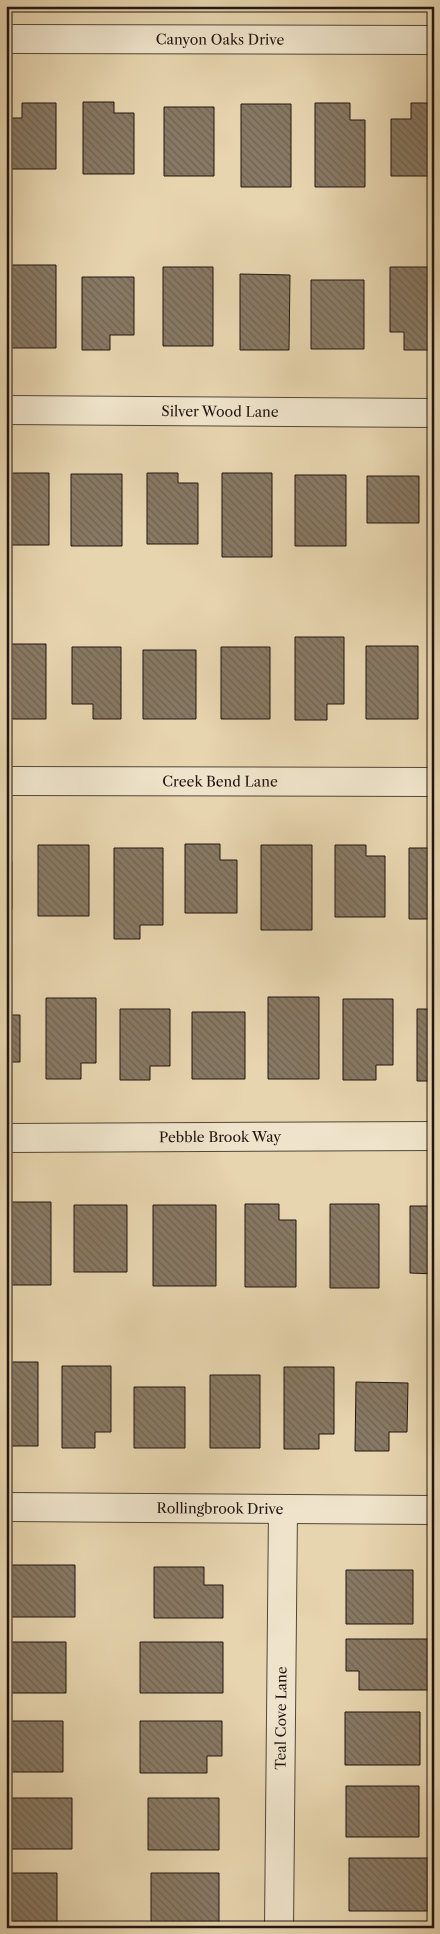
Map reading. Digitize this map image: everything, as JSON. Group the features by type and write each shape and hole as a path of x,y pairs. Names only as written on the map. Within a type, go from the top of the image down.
{"street":[{"name":"Canyon Oaks Drive","path":"6,39 434,40"},
{"name":"Silver Wood Lane","path":"6,410 434,413"},
{"name":"Creek Bend Lane","path":"6,781 434,782"},
{"name":"Pebble Brook Way","path":"6,1138 434,1136"},
{"name":"Rollingbrook Drive","path":"6,1507 434,1510"},
{"name":"Teal Cove Lane","path":"280,1928 283,1509"}],"building":[{"path":"83,102 114,102 114,113 134,113 134,174 83,174"},
{"path":"22,103 56,103 56,169 6,169 6,118 22,118"},
{"path":"315,103 350,103 350,120 365,120 365,187 315,187"},
{"path":"411,103 434,103 434,176 391,176 391,119 411,119"},
{"path":"241,104 291,104 291,187 241,187"},
{"path":"164,107 214,107 214,176 164,176"},
{"path":"6,265 56,265 56,348 6,348"},
{"path":"163,267 213,267 213,346 163,346"},
{"path":"390,267 434,267 434,350 404,350 404,332 390,332"},
{"path":"240,274 290,275 289,350 240,350"},
{"path":"82,277 134,277 134,335 110,335 110,350 82,350"},
{"path":"311,280 364,280 364,349 311,349"},
{"path":"6,473 49,473 49,545 6,545"},
{"path":"147,473 178,473 178,483 198,483 198,544 147,544"},
{"path":"222,473 272,473 272,557 222,557"},
{"path":"71,474 122,474 122,546 71,546"},
{"path":"295,475 346,475 346,546 295,546"},
{"path":"367,476 419,476 419,523 367,523"},
{"path":"295,637 344,637 344,704 327,704 327,720 295,720"},
{"path":"6,644 46,644 46,719 6,719"},
{"path":"366,646 418,646 418,719 366,719"},
{"path":"72,647 121,647 121,719 93,719 93,704 72,704"},
{"path":"221,647 270,647 270,719 221,719"},
{"path":"143,650 196,650 196,719 143,719"},
{"path":"185,844 220,844 220,860 237,860 237,913 185,913"},
{"path":"38,845 89,845 89,916 38,916"},
{"path":"261,845 312,845 312,930 261,930"},
{"path":"335,845 366,845 366,856 385,856 385,917 335,917"},
{"path":"114,848 163,848 163,925 140,925 140,939 114,939"},
{"path":"409,848 434,848 434,919 409,919"},
{"path":"6,861 12,861 12,909 6,909"},
{"path":"268,997 319,997 319,1079 268,1079"},
{"path":"46,998 96,998 96,1063 81,1063 81,1079 46,1079"},
{"path":"343,999 393,999 393,1065 376,1065 376,1080 343,1080"},
{"path":"120,1009 170,1009 170,1066 150,1066 150,1080 120,1080"},
{"path":"417,1009 434,1009 434,1081 417,1081"},
{"path":"192,1012 245,1012 245,1079 192,1079"},
{"path":"6,1015 20,1015 20,1062 6,1062"},
{"path":"6,1202 51,1202 51,1285 6,1285"},
{"path":"245,1204 279,1204 279,1220 296,1220 296,1287 245,1287"},
{"path":"330,1204 379,1204 379,1288 330,1288"},
{"path":"74,1205 127,1205 127,1272 74,1272"},
{"path":"153,1205 216,1205 216,1286 153,1286"},
{"path":"410,1206 434,1206 434,1274 410,1273"},
{"path":"6,1362 38,1362 38,1446 6,1446"},
{"path":"62,1366 111,1366 111,1432 95,1432 95,1448 62,1448"},
{"path":"284,1367 334,1367 334,1434 319,1434 319,1449 284,1449"},
{"path":"432,1367 434,1367 434,1450 432,1450"},
{"path":"210,1375 260,1375 260,1448 210,1448"},
{"path":"356,1382 408,1383 407,1432 389,1432 389,1451 355,1451"},
{"path":"134,1387 185,1387 185,1448 134,1448"},
{"path":"8,1565 75,1565 75,1617 6,1617"},
{"path":"154,1567 204,1567 204,1585 223,1585 223,1618 154,1618"},
{"path":"346,1570 413,1570 413,1624 346,1624"},
{"path":"346,1639 429,1639 429,1690 359,1690 359,1671 346,1671"},
{"path":"6,1642 66,1642 66,1693 6,1693"},
{"path":"140,1642 223,1642 223,1693 140,1693"},
{"path":"345,1712 420,1712 420,1765 345,1765"},
{"path":"6,1721 63,1721 63,1772 6,1772"},
{"path":"140,1721 222,1721 222,1756 207,1756 207,1773 140,1773"},
{"path":"346,1786 419,1786 419,1837 346,1837"},
{"path":"6,1798 72,1798 72,1849 6,1849"},
{"path":"148,1798 219,1798 219,1850 148,1850"},
{"path":"349,1858 428,1858 428,1911 349,1911"},
{"path":"6,1873 57,1873 57,1927 6,1927"},
{"path":"151,1873 219,1873 219,1927 151,1927"}]}
